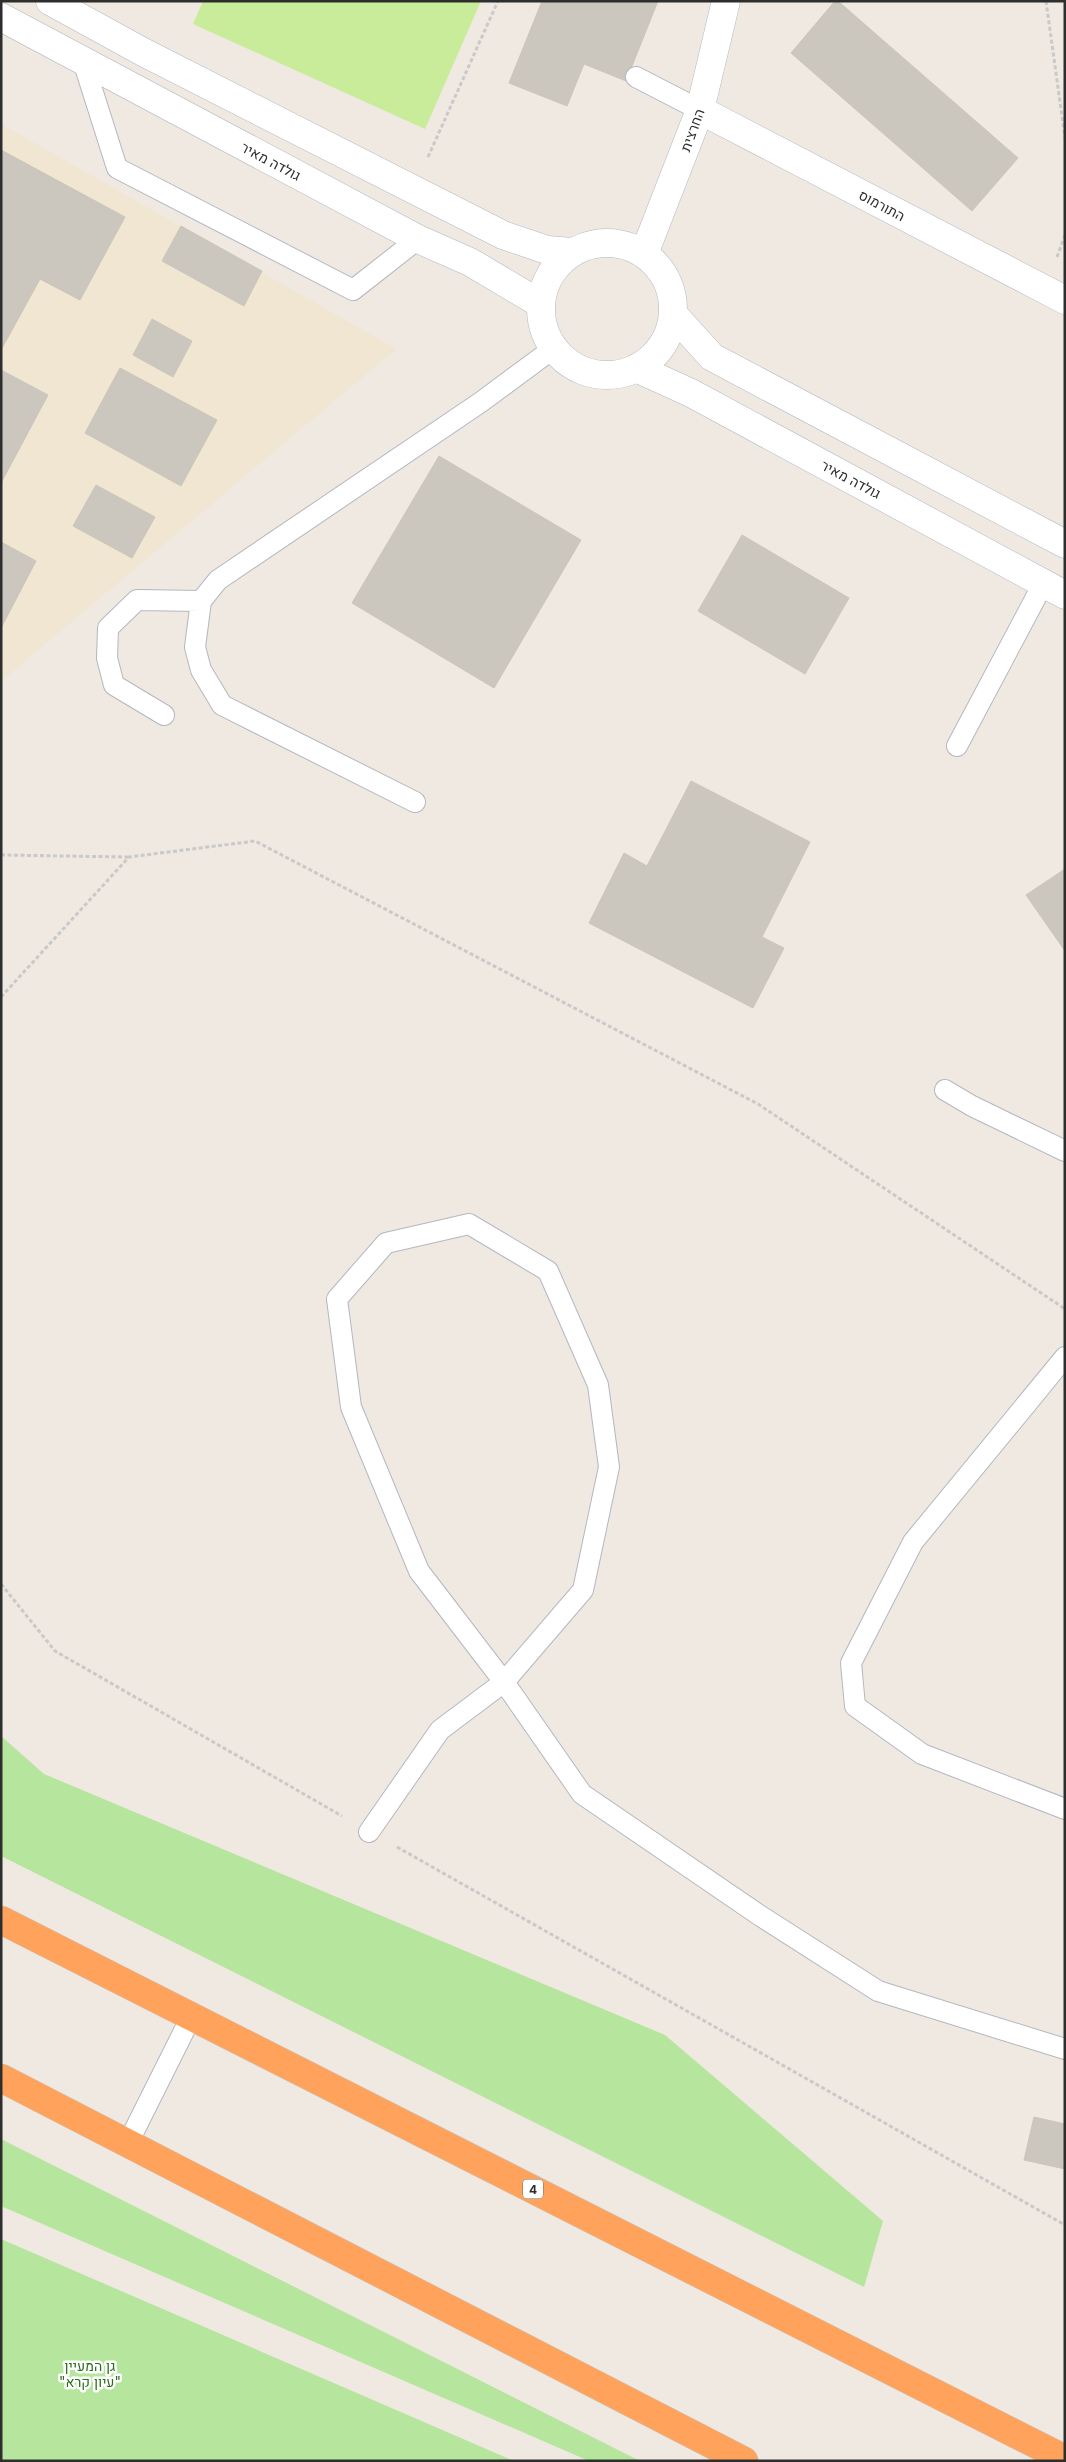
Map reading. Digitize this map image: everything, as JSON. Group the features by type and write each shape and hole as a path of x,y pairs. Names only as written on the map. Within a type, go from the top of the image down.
{"highway":[{"name":"4","path":"1,1920 1065,2458"},
{"path":"1,2078 744,2461"}],"street":[{"path":"50,1 143,52 503,235 546,250 573,252"},
{"name":"החרצית","path":"644,254 700,110 726,1"},
{"name":"גולדה מאיר","path":"1,18 418,239 470,262 541,304"},
{"name":"התורמוס","path":"700,110 1065,300"},
{"path":"612,243 644,254 660,270 667,282 673,314 668,336 654,355 636,368 626,372 602,376 577,368 554,348 543,327 541,304 546,283 560,263 573,252 589,245 612,243"},
{"path":"673,314 712,357 1065,544"},
{"name":"גולדה מאיר","path":"636,368 691,393 1054,589"}],"lane":[{"path":"83,60 117,168 353,290 418,239"},
{"path":"636,77 700,110"},
{"path":"415,802 222,705 201,670 194,648 201,601 218,580 481,402 554,348"},
{"path":"957,746 1054,589"},
{"path":"164,715 114,686 108,658 108,628 137,600 201,601"},
{"path":"945,1090 972,1106 1065,1151"},
{"path":"369,1832 440,1730 504,1682 583,1590 609,1467 598,1385 548,1271 469,1224 386,1243 337,1299 350,1407 419,1571 504,1682 582,1794 759,1915 878,1991 1065,2048"},
{"path":"1065,1357 913,1542 851,1663 855,1706 922,1754 1065,1810"},
{"path":"128,2143 192,2017"}],"path":[{"path":"414,190 498,1"},
{"path":"1046,1 1065,138"},
{"path":"1,855 129,857 255,841 758,1104 1065,1309"},
{"path":"1,997 129,857"},
{"path":"1,1584 55,1651 369,1832 1065,2225"}],"shaded area":[{"path":"1,124 396,349 1,681"}],"green space":[{"path":"203,1 481,1 425,129 193,24"},
{"path":"1,1736 44,1774 665,2035 883,2221 864,2287 1,1856"},
{"path":"1,2139 640,2461 589,2461 1,2206"},
{"name":"גן המעיין \"עיון קרא\"","path":"1,2239 514,2461 5,2461 1,2459"}],"building":[{"path":"542,1 658,1 626,81 584,64 567,106 509,83"},
{"path":"835,1 838,1 1018,158 972,211 791,53"},
{"path":"1,150 125,217 80,300 40,279 1,350"},
{"path":"181,226 262,271 244,306 162,261"},
{"path":"152,319 192,341 173,377 133,355"},
{"path":"120,368 217,420 181,486 85,433"},
{"path":"1,370 48,395 1,483"},
{"path":"439,456 581,540 494,688 352,603"},
{"path":"96,485 155,517 132,558 73,526"},
{"path":"742,535 849,598 805,674 698,611"},
{"path":"1,542 36,561 1,628"},
{"path":"691,781 810,842 762,937 784,948 753,1008 589,923 624,853 647,866"},
{"path":"1065,869 1065,951 1026,895"},
{"path":"1034,2117 1065,2124 1065,2169 1024,2160"}]}
